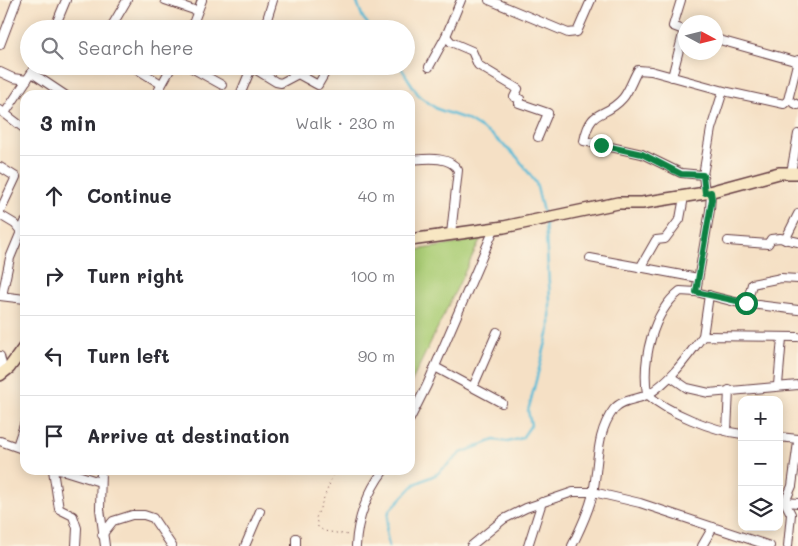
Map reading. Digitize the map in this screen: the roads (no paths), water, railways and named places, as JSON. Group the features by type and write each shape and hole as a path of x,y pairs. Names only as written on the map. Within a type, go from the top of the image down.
{"street":[{"path":"0,45 17,0"},
{"path":"58,20 66,0"},
{"path":"115,20 127,0"},
{"path":"165,0 197,11"},
{"path":"194,20 202,0"},
{"path":"267,20 273,0"},
{"path":"429,67 446,36 461,0"},
{"path":"489,0 568,33 577,32 591,0"},
{"path":"678,28 673,26 681,0"},
{"path":"446,36 451,42 472,51 478,65 518,89 514,97 520,99 519,103 548,113 538,138"},
{"path":"703,175 681,174 642,154 584,141 588,123 594,116 608,112 625,96 638,70 672,76 769,102 784,104 788,100 797,65 723,41"},
{"path":"672,76 678,55"},
{"path":"0,72 13,78 24,75"},
{"path":"20,125 3,111 30,75"},
{"path":"35,75 58,90"},
{"path":"146,75 161,84"},
{"path":"158,90 166,75"},
{"path":"205,75 222,84"},
{"path":"242,90 248,75"},
{"path":"265,75 281,83 296,75"},
{"path":"300,75 318,85 324,75"},
{"path":"696,292 708,192 703,175 711,129 723,91"},
{"path":"788,100 798,105"},
{"path":"415,239 558,217 618,203 642,203 708,192 779,173 794,173 798,134"},
{"path":"415,160 443,160 455,164 458,170 451,234"},
{"path":"0,167 16,177 0,213 20,230"},
{"path":"640,268 656,240 665,239 680,219 684,196"},
{"path":"785,240 798,214"},
{"path":"415,409 496,228"},
{"path":"20,239 10,258 1,296 20,298"},
{"path":"728,241 768,244 771,240 798,242"},
{"path":"590,258 698,278"},
{"path":"746,303 752,284 781,278 798,279"},
{"path":"738,433 712,427 664,406 648,394 645,379 649,348 661,315 672,297 680,291 696,292 746,303 798,310"},
{"path":"573,546 593,492 599,445 610,415 620,404 648,394 681,368 703,336 709,295"},
{"path":"473,387 497,332"},
{"path":"703,336 798,337"},
{"path":"778,385 782,338"},
{"path":"2,374 20,352"},
{"path":"0,356 2,374"},
{"path":"435,367 502,403"},
{"path":"671,377 687,388 709,393 729,390 741,391 778,385 798,385"},
{"path":"727,431 729,390"},
{"path":"783,438 798,440 792,486 785,502"},
{"path":"0,441 20,448"},
{"path":"55,475 59,509 73,516 77,528 76,546"},
{"path":"78,475 100,482"},
{"path":"101,475 104,546"},
{"path":"356,546 365,505 375,482 380,475"},
{"path":"471,546 504,519 542,502 573,492 593,492 640,502 770,546"},
{"path":"528,546 542,502"},
{"path":"785,502 798,503"},
{"path":"785,502 791,514 788,546"},
{"path":"245,546 260,512"},
{"path":"102,535 113,521 132,514 144,515 154,518 172,546"},
{"path":"702,546 713,527"},
{"path":"742,546 746,538"}],"waterway":[{"path":"356,0 365,20"},
{"path":"406,75 419,96 437,109 466,119 492,135 517,157 536,183 544,216"},
{"path":"389,546 386,532 389,511 415,484 437,474 461,453 494,440 508,442 522,438 531,425 528,411 550,327 545,221"}]}
